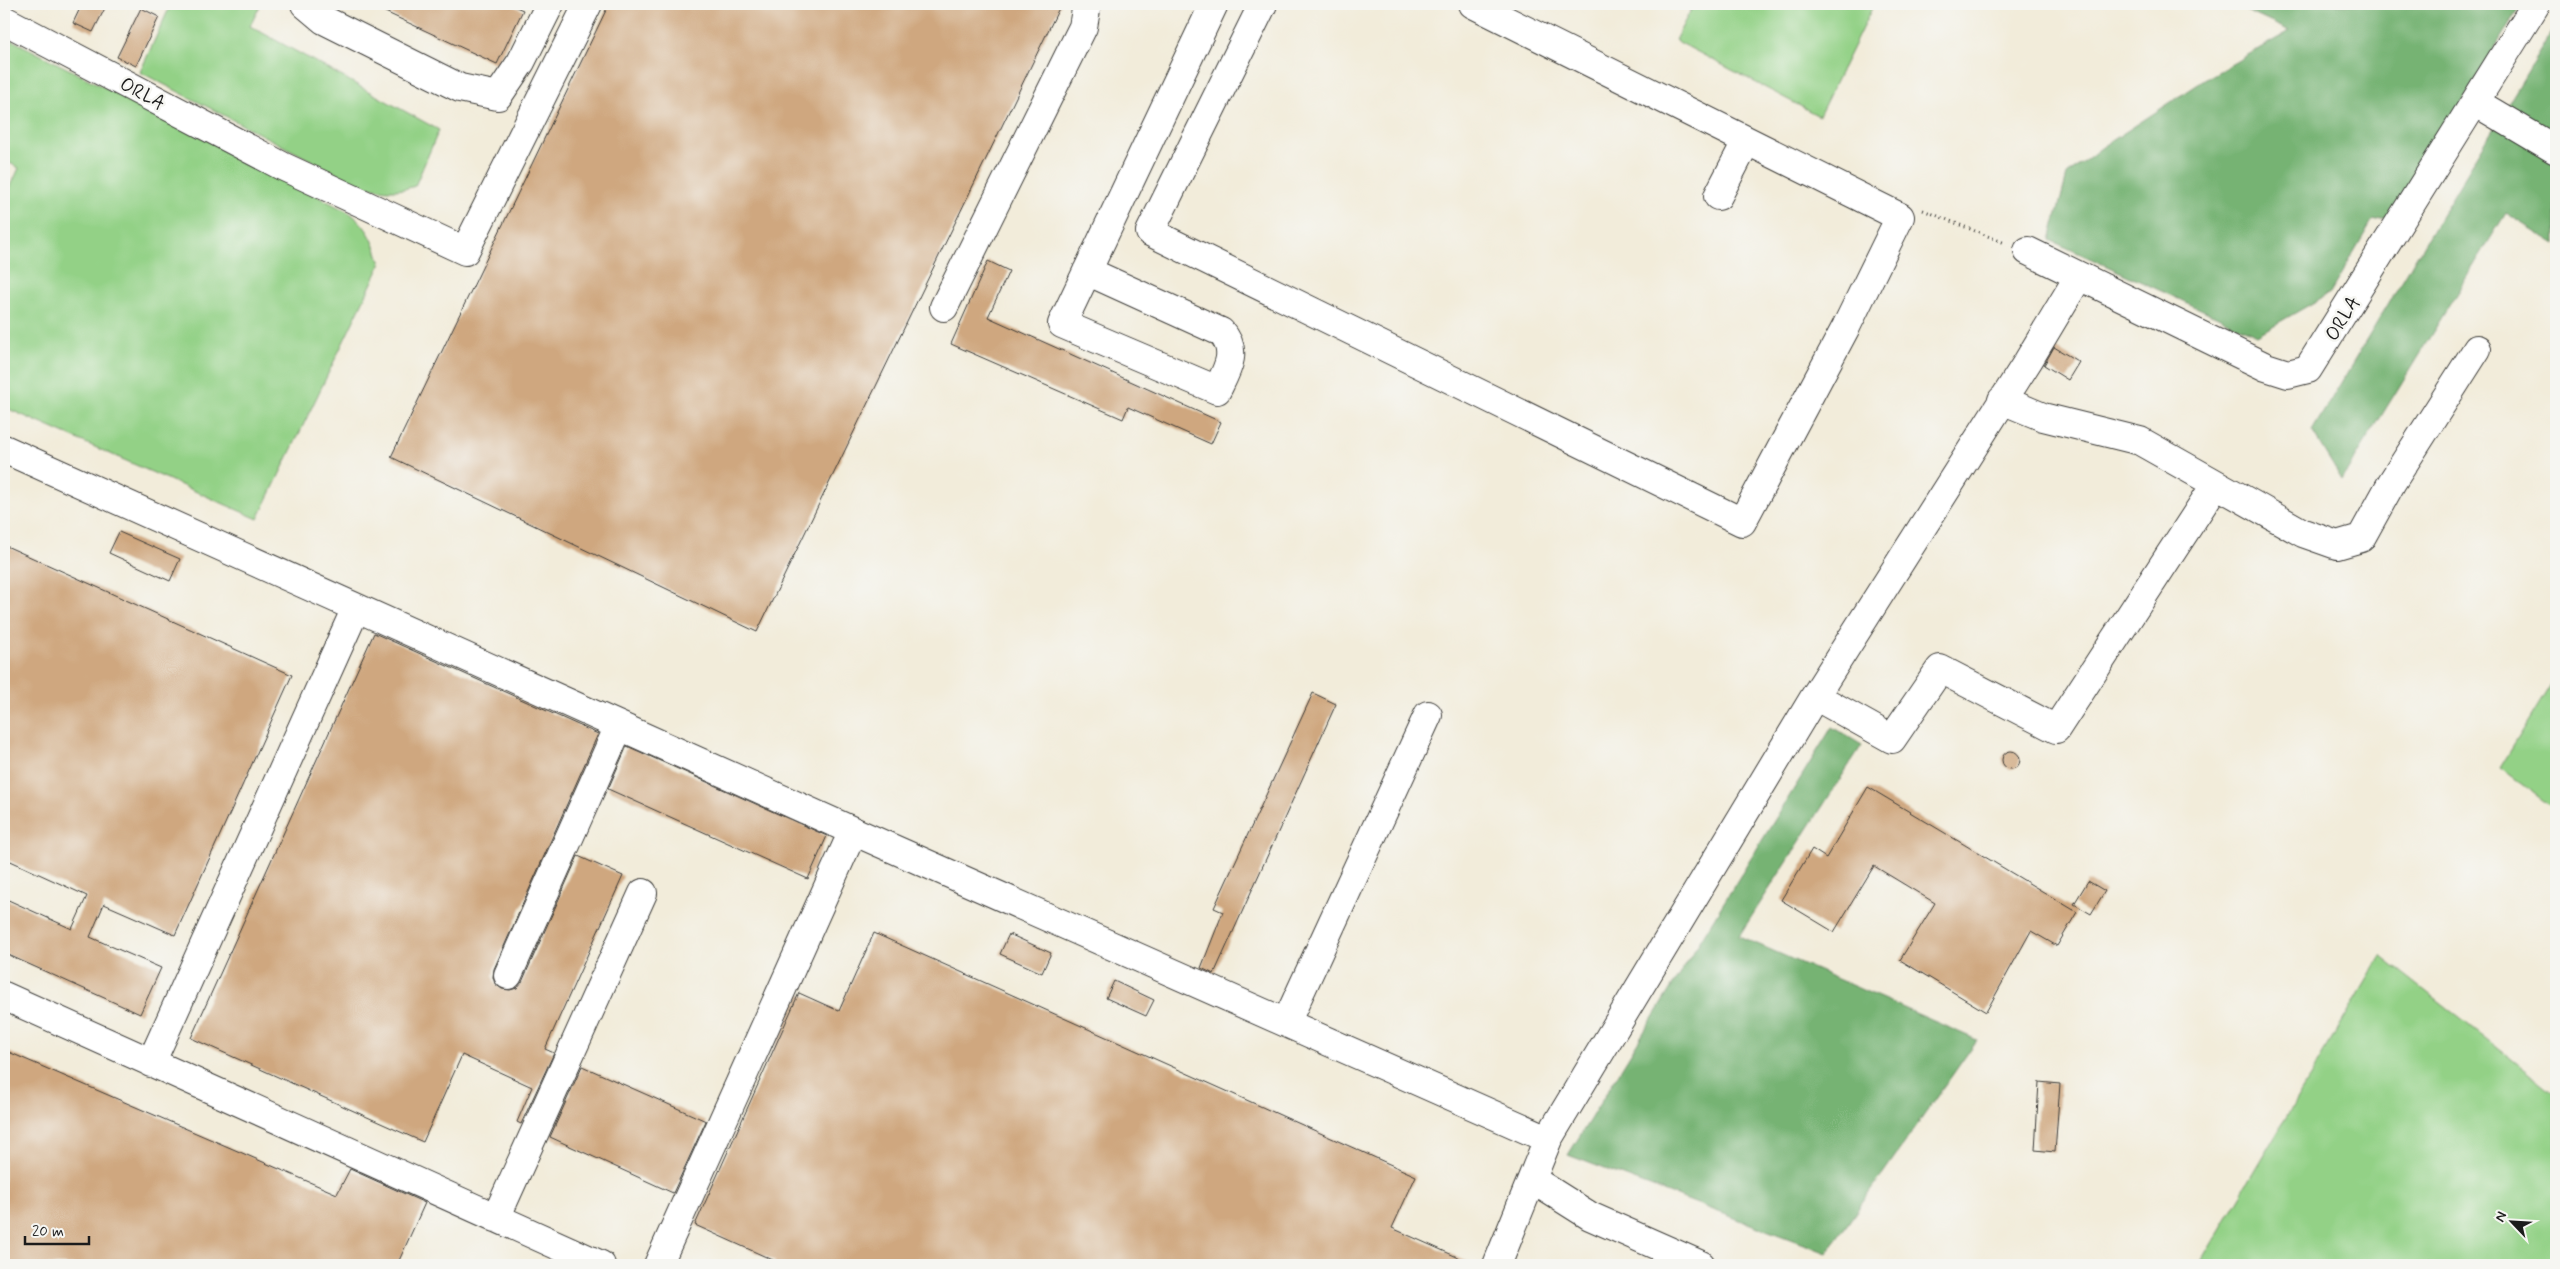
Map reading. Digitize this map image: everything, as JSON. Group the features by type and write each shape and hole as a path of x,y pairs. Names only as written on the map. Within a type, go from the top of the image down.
{"street":[{"path":"305,4 324,20 460,88 498,96 521,62 550,4"},
{"name":"ORLA","path":"4,20 282,166 464,251 588,4"},
{"path":"944,308 1083,27 1088,4"},
{"path":"1087,272 1221,332 1228,340 1232,355 1229,368 1217,390 1062,324 1214,4"},
{"path":"1263,4 1150,232 1742,522 1846,327 1900,217 1746,142 1473,4"},
{"name":"ORLA","path":"2028,251 2266,367 2288,374 2308,369 2536,4"},
{"path":"2475,102 2556,150"},
{"path":"1718,196 1746,142"},
{"path":"1497,1265 1548,1139 1815,696 2079,276"},
{"path":"2002,400 2043,417 2140,441 2303,533 2338,544 2361,538 2392,482 2477,348"},
{"path":"4,449 853,831 1548,1139"},
{"path":"1815,696 1892,739 1940,669 2056,729 2216,484"},
{"path":"151,1062 356,608"},
{"path":"1286,1023 1428,715"},
{"path":"508,975 619,726"},
{"path":"658,1265 853,831"},
{"path":"496,1218 643,893"},
{"path":"4,996 602,1265"},
{"path":"1533,1180 1590,1216 1701,1265"}],"path":[{"path":"1900,217 1917,208 2028,251"}],"green space":[{"path":"171,4 261,4 250,26 439,130 415,186 390,190 366,186 349,180 140,72"},
{"path":"1694,4 1874,4 1819,116 1675,40"},
{"path":"2231,4 2521,4 2395,216 2372,221 2330,293 2257,335 2050,240 2067,175 2101,148 2209,77 2290,31"},
{"path":"2556,24 2556,244 2506,213 2342,480 2312,431"},
{"path":"4,36 350,213 362,224 370,236 381,264 258,519 4,407 4,201 19,168 4,160"},
{"path":"2556,676 2556,810 2500,768"},
{"path":"1832,727 1862,745 1739,936 1977,1040 1827,1253 1568,1155"},
{"path":"2381,956 2556,1094 2556,1265 2199,1265"}],"building":[{"path":"82,4 107,4 93,32 73,23"},
{"path":"368,4 509,4 523,10 497,64"},
{"path":"609,4 1061,4 757,632 391,457"},
{"path":"141,8 159,17 136,66 117,57"},
{"path":"988,261 1009,271 988,317 1221,422 1211,444 1128,407 1123,419 951,344"},
{"path":"2054,347 2079,362 2068,380 2044,365"},
{"path":"119,532 180,559 170,581 109,553"},
{"path":"4,545 292,675 175,935 104,904 90,937 161,968 140,1014 4,953 4,898 72,929 87,896 4,858"},
{"path":"374,633 598,734 494,969 493,977 495,984 502,989 510,990 517,988 522,982 578,856 623,876 545,1049 554,1053 521,1124 517,1122 532,1087 462,1055 423,1142 191,1038"},
{"path":"1313,693 1336,704 1214,974 1201,968 1223,912 1214,908"},
{"path":"627,746 827,836 808,879 608,789"},
{"path":"2011,751 2017,754 2020,760 2017,766 2011,769 2005,766 2002,760 2005,754"},
{"path":"1868,787 2077,912 2057,946 2031,931 1986,1012 1900,960 1935,903 1874,866 1834,932 1781,900 1812,849 1826,858"},
{"path":"2088,881 2105,891 2091,914 2074,904"},
{"path":"874,933 1416,1176 1392,1228 1475,1265 773,1265 775,1261 695,1225 799,993 839,1011"},
{"path":"1009,934 1051,953 1042,973 1000,954"},
{"path":"1114,981 1154,1000 1146,1016 1106,998"},
{"path":"4,1050 337,1194 350,1169 425,1203 397,1265 4,1265"},
{"path":"582,1066 706,1121 673,1193 550,1137"},
{"path":"2039,1082 2060,1084 2055,1152 2035,1150"}]}
